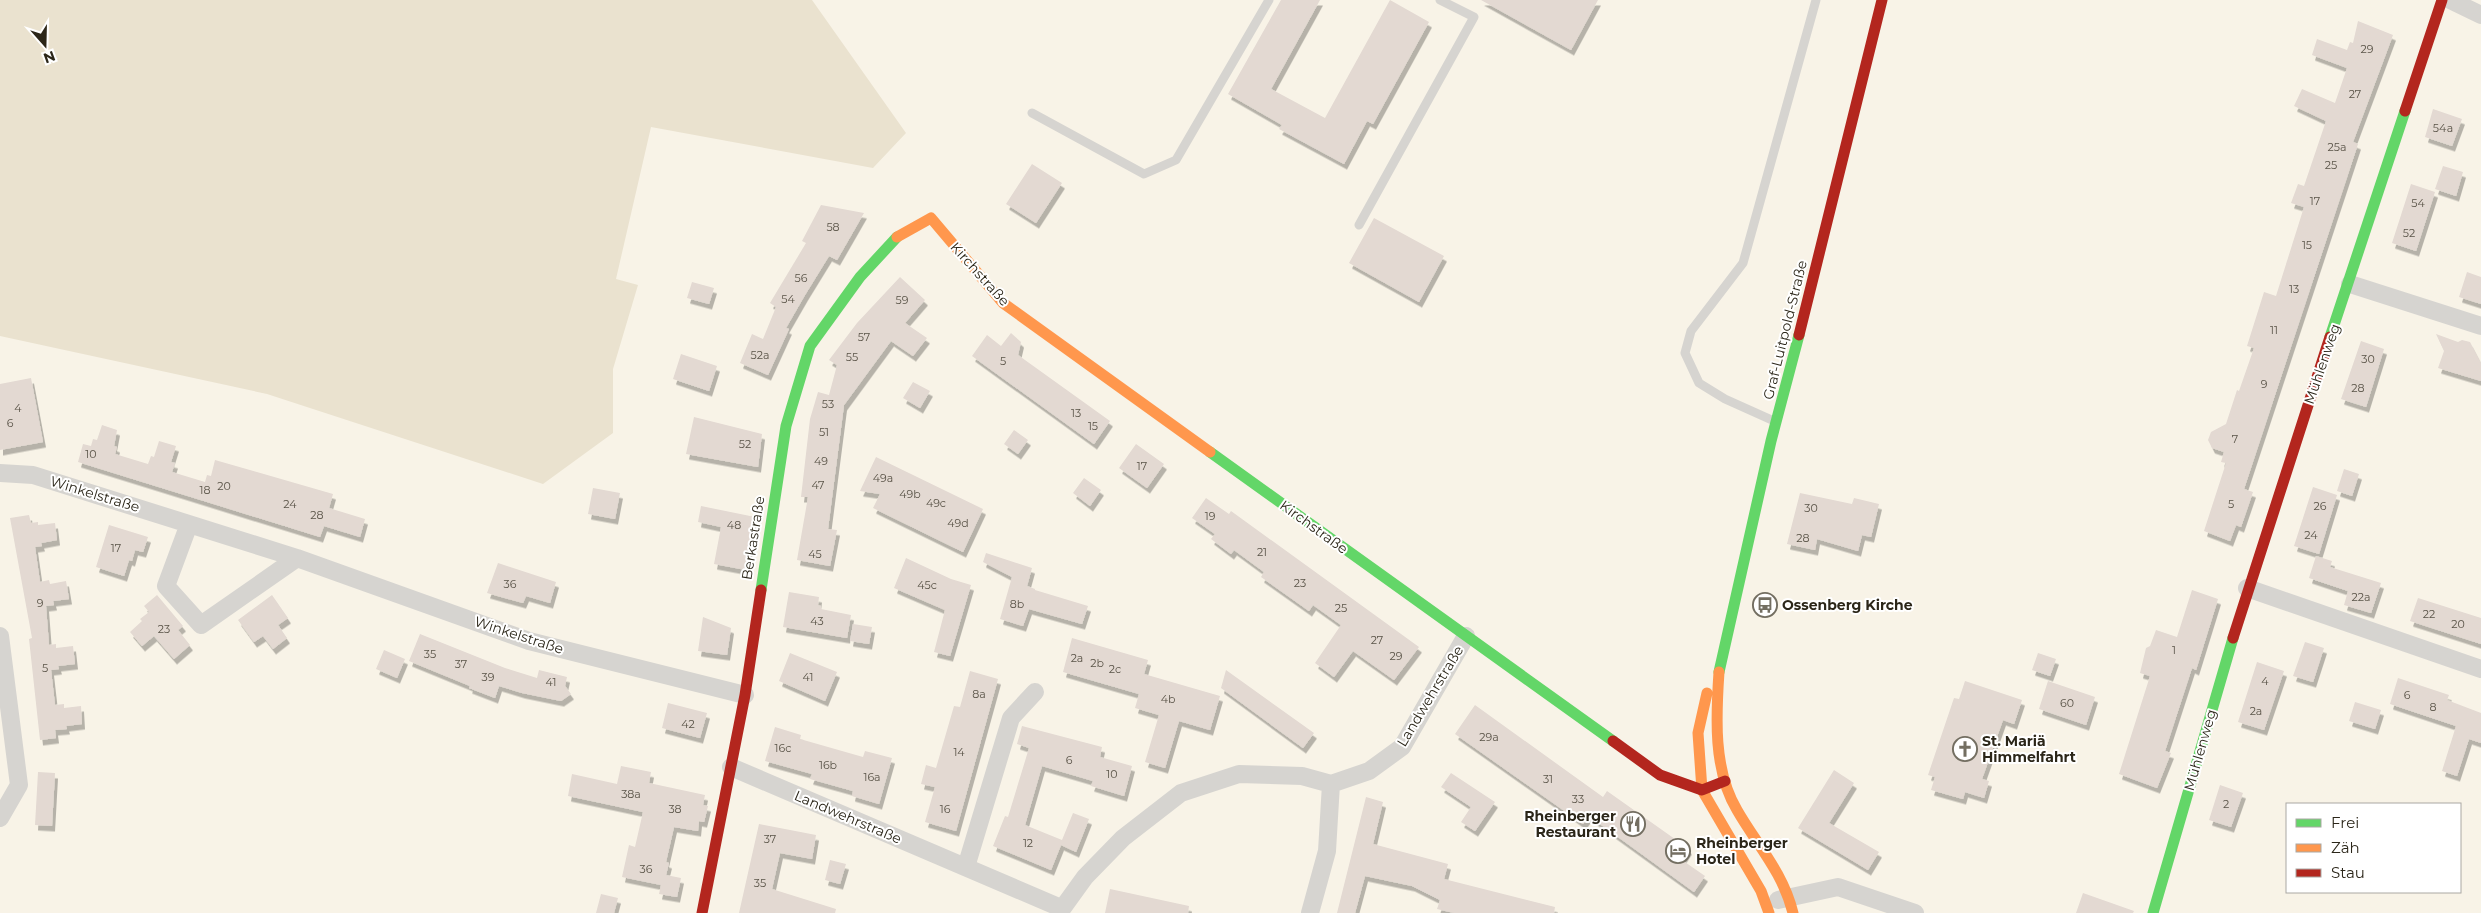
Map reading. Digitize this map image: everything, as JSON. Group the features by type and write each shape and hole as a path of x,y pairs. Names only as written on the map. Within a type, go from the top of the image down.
{"street":[{"name":"Graf-Luitpold-Straße","path":"1791,905 1766,852 1736,809 1725,780 1716,724 1719,669 1777,422 1882,0"},
{"name":"Mühlenweg","path":"2153,913 2247,588 2283,475 2350,284 2442,0"},
{"path":"2450,0 2481,14"},
{"name":"Kirchstraße","path":"931,218 1003,303 1660,775 1702,790"},
{"name":"Berkastraße","path":"702,913 745,695 786,426 810,346 867,270 900,234 931,218"},
{"path":"2350,284 2481,326"},
{"name":"Winkelstraße","path":"0,473 33,475 190,524 297,558 529,641 745,695"},
{"path":"190,524 166,586 201,625 297,558"},
{"path":"2247,588 2481,669"},
{"path":"0,636 19,785 0,818"},
{"name":"Landwehrstraße","path":"731,766 966,867 1060,910 1084,877 1122,838 1181,793 1239,774 1302,776 1331,784 1369,771 1402,747 1466,636"},
{"name":"Graf-Luitpold-Straße","path":"1719,669 1704,698 1698,733 1702,790 1761,891 1768,908"},
{"path":"966,867 1011,718 1035,692"},
{"path":"1702,790 1725,780"},
{"path":"1310,913 1327,850 1331,784"},
{"path":"1768,908 1791,905 1838,887 1915,913"}],"lane":[{"path":"1032,113 1144,174 1176,160 1269,0"},
{"path":"1359,225 1474,17 1440,0"},
{"path":"1777,422 1725,399 1699,382 1685,354 1691,331 1743,263 1816,0"}],"shaded area":[{"path":"0,0 812,0 906,133 873,168 651,127 616,279 638,285 613,369 613,433 543,484 267,394 0,336"}],"building":[{"path":"1281,0 1320,0 1271,89 1325,118 1390,0 1429,22 1373,124 1367,121 1344,164 1279,129 1282,125 1228,94"},
{"path":"1481,0 1598,0 1571,50"},
{"path":"2358,21 2393,35 2353,142 2358,144 2244,489 2253,492 2241,527 2236,525 2230,541 2204,531 2226,463 2221,462 2224,452 2212,448 2208,440 2211,432 2226,424 2254,348 2247,346 2264,292 2276,296 2304,207 2291,203 2298,184 2304,186 2326,121 2294,106 2302,89 2335,103 2347,68 2312,55 2317,39 2347,50 2350,42 2353,43"},
{"path":"2433,109 2462,119 2452,146 2425,137"},
{"path":"1032,164 1062,183 1036,223 1006,204"},
{"path":"2443,166 2463,172 2456,196 2435,189"},
{"path":"2411,184 2435,192 2416,251 2392,243"},
{"path":"821,205 864,213 837,260 829,256 805,295 786,328 789,329 768,375 740,363 752,334 763,339 776,307 770,303 806,243 802,241"},
{"path":"1374,218 1444,256 1419,302 1349,263"},
{"path":"2467,272 2481,277 2481,304 2459,297"},
{"path":"900,277 925,300 905,323 927,338 913,356 891,341 844,405 828,529 837,530 830,566 797,560 808,497 801,497 810,419 818,392 829,395 837,365 829,360 857,323"},
{"path":"692,282 714,288 709,304 687,298"},
{"path":"1011,333 1021,342 1018,355 1110,421 1094,444 972,356 987,335 1001,346"},
{"path":"2436,334 2458,342 2462,340 2470,342 2481,363 2481,381 2438,368 2444,351"},
{"path":"2361,341 2384,349 2366,407 2341,399"},
{"path":"681,354 717,366 709,391 673,379"},
{"path":"31,378 43,442 0,450 0,384"},
{"path":"913,382 930,391 920,408 903,398"},
{"path":"694,417 762,434 758,467 686,454"},
{"path":"102,425 117,430 114,446 117,447 115,454 148,464 151,456 154,457 159,441 176,446 171,462 175,463 172,472 205,482 207,475 211,476 215,460 333,494 329,508 365,519 360,537 324,526 320,537 78,462 83,444 91,446 93,439 97,440"},
{"path":"1014,430 1028,440 1018,454 1004,444"},
{"path":"1136,444 1164,464 1147,488 1119,468"},
{"path":"876,457 983,509 963,552 873,508 880,494 860,491"},
{"path":"2344,469 2359,474 2352,496 2337,491"},
{"path":"1084,478 1101,490 1090,506 1073,493"},
{"path":"2313,487 2337,495 2319,554 2294,546"},
{"path":"593,488 620,493 615,519 588,514"},
{"path":"1800,493 1852,504 1854,498 1879,504 1871,537 1862,535 1858,551 1817,539 1815,550 1787,544"},
{"path":"1206,498 1229,514 1231,511 1419,647 1394,680 1353,651 1334,677 1315,663 1341,625 1313,605 1309,611 1261,577 1264,572 1234,550 1231,554 1211,539 1215,534 1192,518"},
{"path":"701,506 755,517 746,570 714,564 721,527 698,522"},
{"path":"29,515 31,523 38,522 38,525 55,523 57,540 41,543 42,546 35,547 40,582 49,580 50,584 66,581 69,599 53,601 54,605 46,606 49,645 56,644 56,648 73,646 75,664 58,666 59,669 51,670 55,705 64,704 64,708 81,706 82,724 66,726 67,729 55,730 56,738 40,740 29,639 32,638 10,518"},
{"path":"109,525 148,537 143,552 135,550 132,561 129,560 124,576 96,567"},
{"path":"986,553 1032,568 1027,586 1088,606 1082,624 1029,609 1023,626 1000,619 1012,577 983,562"},
{"path":"2316,556 2332,561 2330,567 2381,583 2371,613 2344,605 2348,591 2309,578"},
{"path":"906,558 951,579 971,585 950,656 934,652 945,610 894,588"},
{"path":"498,563 556,582 550,603 526,596 523,603 487,593"},
{"path":"2192,590 2218,599 2196,670 2192,668 2165,751 2171,753 2157,788 2119,774 2150,676 2140,673 2146,648 2150,646 2156,630 2177,637"},
{"path":"789,592 819,597 818,605 821,606 821,609 851,615 847,638 783,627"},
{"path":"157,595 183,626 178,630 190,645 174,659 154,636 142,646 130,632 142,621 140,619 149,612 144,606"},
{"path":"272,595 288,618 278,625 287,638 273,649 263,636 254,642 238,620"},
{"path":"2418,598 2481,618 2481,644 2410,621"},
{"path":"703,617 731,628 727,655 698,651"},
{"path":"853,624 872,627 869,644 850,641"},
{"path":"420,634 505,668 537,678 539,670 567,677 565,686 571,694 561,701 499,686 495,698 469,688 470,686 409,661"},
{"path":"1072,638 1148,660 1144,674 1220,696 1210,730 1179,721 1165,768 1145,762 1159,715 1135,708 1139,694 1063,672"},
{"path":"2305,642 2324,648 2313,682 2293,676"},
{"path":"384,650 405,659 397,678 376,669"},
{"path":"790,653 837,672 825,701 779,681"},
{"path":"2038,653 2056,659 2050,676 2032,670"},
{"path":"2257,662 2284,671 2264,730 2238,722"},
{"path":"1226,670 1314,733 1303,748 1221,688"},
{"path":"970,671 998,679 956,831 925,822 935,787 921,784 926,765 936,768 954,706 960,707"},
{"path":"2398,678 2449,695 2447,700 2481,713 2481,743 2469,739 2457,776 2442,771 2456,726 2390,704"},
{"name":"St. Mariä Himmelfahrt","path":"1965,681 2022,700 2014,724 2003,720 1982,779 1989,781 1984,798 1965,792 1963,799 1931,790 1935,777 1928,775 1954,698 1959,699"},
{"path":"2048,681 2095,697 2086,725 2039,709"},
{"path":"2355,702 2381,710 2375,729 2349,721"},
{"path":"668,703 707,713 700,738 662,728"},
{"path":"1475,705 1603,797 1607,791 1689,849 1682,860 1705,876 1694,892 1589,816 1583,824 1455,734"},
{"path":"1022,726 1102,747 1100,757 1132,766 1124,796 1091,786 1093,781 1042,766 1025,825 1062,840 1073,813 1089,819 1076,852 1061,845 1051,870 993,846 1005,816 1008,817 1029,748 1017,744"},
{"path":"775,727 801,735 800,739 863,757 865,751 892,758 879,804 852,796 853,791 810,779 812,774 765,761"},
{"path":"621,766 651,772 649,783 705,795 703,805 708,806 704,822 699,821 698,831 674,827 666,862 669,863 666,875 681,878 677,897 659,894 661,885 622,877 629,845 635,847 643,812 568,796 572,774 617,784"},
{"path":"1834,770 1854,783 1829,823 1879,852 1868,870 1798,828"},
{"path":"38,772 55,773 52,826 35,825"},
{"path":"1451,773 1495,802 1475,831 1461,822 1471,807 1441,787"},
{"path":"2220,785 2243,793 2231,827 2209,820"},
{"path":"1366,797 1383,802 1373,844 1448,864 1444,879 1555,907 1554,913 1454,913 1437,909 1440,900 1412,886 1365,876 1355,913 1337,913"},
{"path":"759,824 816,835 812,859 780,853 772,889 836,909 835,913 739,913"},
{"path":"830,860 846,864 840,884 825,880"},
{"path":"1110,889 1189,906 1188,913 1105,913"},
{"path":"2083,893 2134,911 2133,913 2076,913"},
{"path":"601,894 618,898 614,913 596,913"}],"traffic: fast":[{"path":"2330,337 2405,111"},
{"path":"761,590 786,426 810,346 860,277 897,237"},
{"path":"1719,672 1771,441 1799,335"},
{"path":"1210,452 1613,741"},
{"path":"2153,913 2233,638"}],"traffic: slow":[{"path":"897,237 931,218 1003,303 1210,452"},
{"path":"1719,672 1717,724 1720,760 1724,778 1737,810 1769,859 1783,885 1793,913"},
{"path":"1707,693 1698,733 1702,790 1761,891 1769,913"}],"traffic: jam":[{"path":"1799,335 1882,0"},
{"path":"2405,111 2442,0"},
{"path":"2233,638 2330,337"},
{"path":"702,913 745,695 761,590"},
{"path":"1613,741 1660,775 1702,790 1725,781"}],"place":[{"name":"Ossenberg Kirche","path":"1765,605"},
{"name":"St. Mariä Himmelfahrt","path":"1965,749"},
{"name":"Rheinberger Restaurant","path":"1633,824"},
{"name":"Rheinberger Hotel","path":"1678,851"}]}
